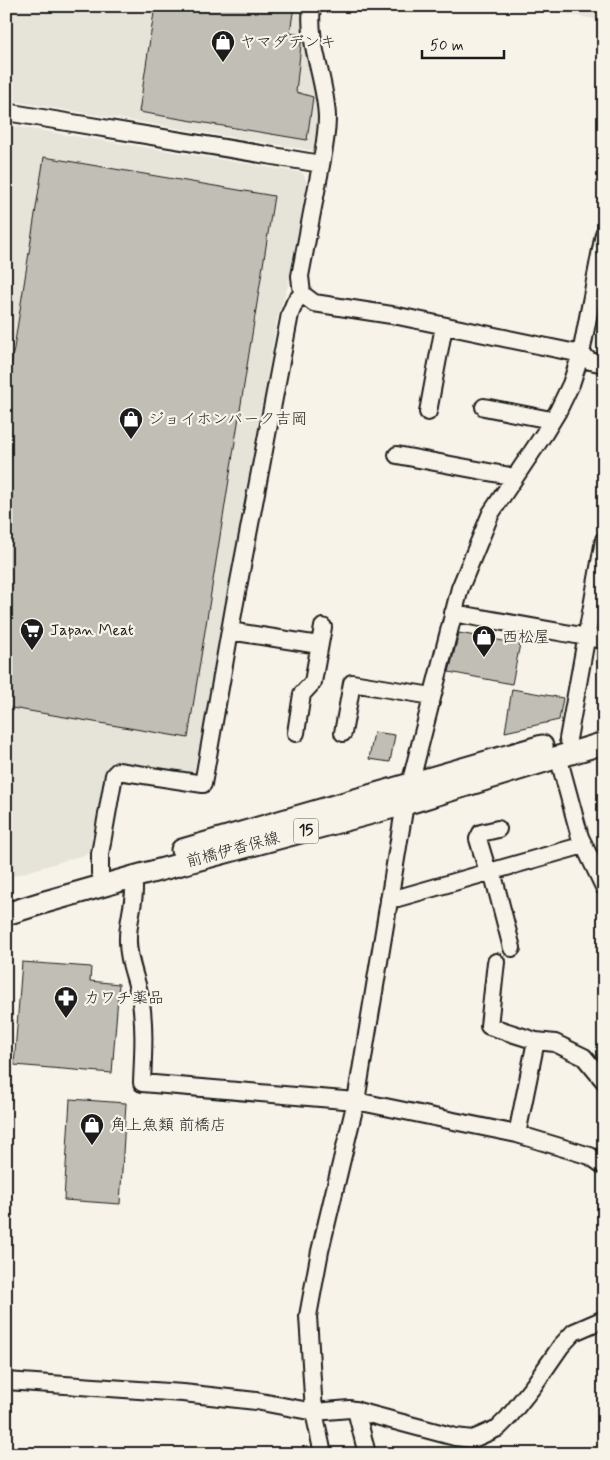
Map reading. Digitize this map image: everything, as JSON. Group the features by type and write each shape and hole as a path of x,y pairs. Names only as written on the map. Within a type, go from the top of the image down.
{"main road":[{"name":"前橋伊香保線","path":"6,914 132,877 404,804 563,747 604,728"},
{"name":"前橋伊香保線","path":"6,900 100,873 307,808 563,747 604,743"}],"street":[{"path":"312,6 314,41 327,116 325,143 300,276 302,294 314,303 398,316 581,354 590,361 604,364"},
{"path":"6,112 321,164"},
{"path":"323,1454 314,1412 308,1316 320,1251 356,1101 404,804 460,588 491,513 558,411 571,384 581,354 601,262 604,234"},
{"path":"100,873 100,854 114,775 118,771 203,784 290,314 295,302 302,294"},
{"path":"428,412 444,326"},
{"path":"484,407 551,420"},
{"path":"397,455 515,477"},
{"path":"604,540 587,637 563,747 580,837 604,887"},
{"path":"453,613 604,640"},
{"path":"296,733 302,694 313,682 323,628"},
{"path":"230,631 319,645"},
{"path":"343,733 352,683 432,696"},
{"path":"498,829 481,833 478,839 490,872 512,948"},
{"path":"389,899 584,845"},
{"path":"132,877 135,889 128,938 129,957 141,1000 144,1030 142,1083 356,1101 517,1134 590,1156 604,1166"},
{"path":"496,962 489,1026 536,1041 555,1043 584,1057 601,1080 604,1081"},
{"path":"517,1134 536,1041"},
{"path":"6,1381 183,1393 256,1401 314,1412 350,1408 455,1437 473,1438 498,1428 508,1418 534,1385 560,1346 574,1332 604,1319"},
{"path":"356,1410 367,1454"}],"shaded area":[{"path":"6,6 304,6 302,27 305,51 315,80 319,119 317,145 311,150 6,100"},
{"path":"545,6 604,6 604,21 545,10"},
{"name":"ジョイホンパーク吉岡","path":"6,125 303,173 307,183 288,285 277,319 236,560 194,774 192,777 112,761 94,852 6,878"}],"building":[{"name":"ヤマダデンキ","path":"155,6 294,6 290,33 302,35 296,92 313,97 307,140 139,112"},
{"name":"ジョイホンパーク吉岡","path":"44,157 274,196 188,738 6,707 6,399"},
{"name":"西松屋","path":"459,633 520,644 512,684 449,672"},
{"path":"512,689 563,698 559,720 505,732"},
{"path":"374,732 395,735 390,762 369,759"},
{"path":"22,962 91,967 90,981 119,984 112,1073 14,1065"},
{"path":"70,1099 126,1103 120,1204 64,1200"}],"place":[{"name":"ヤマダデンキ","path":"223,63"},
{"name":"ジョイホンパーク吉岡","path":"131,440"},
{"name":"Japan Meat","path":"32,651"},
{"name":"西松屋","path":"484,658"},
{"name":"カワチ薬品","path":"66,1019"},
{"name":"角上魚類 前橋店","path":"92,1146"}]}
